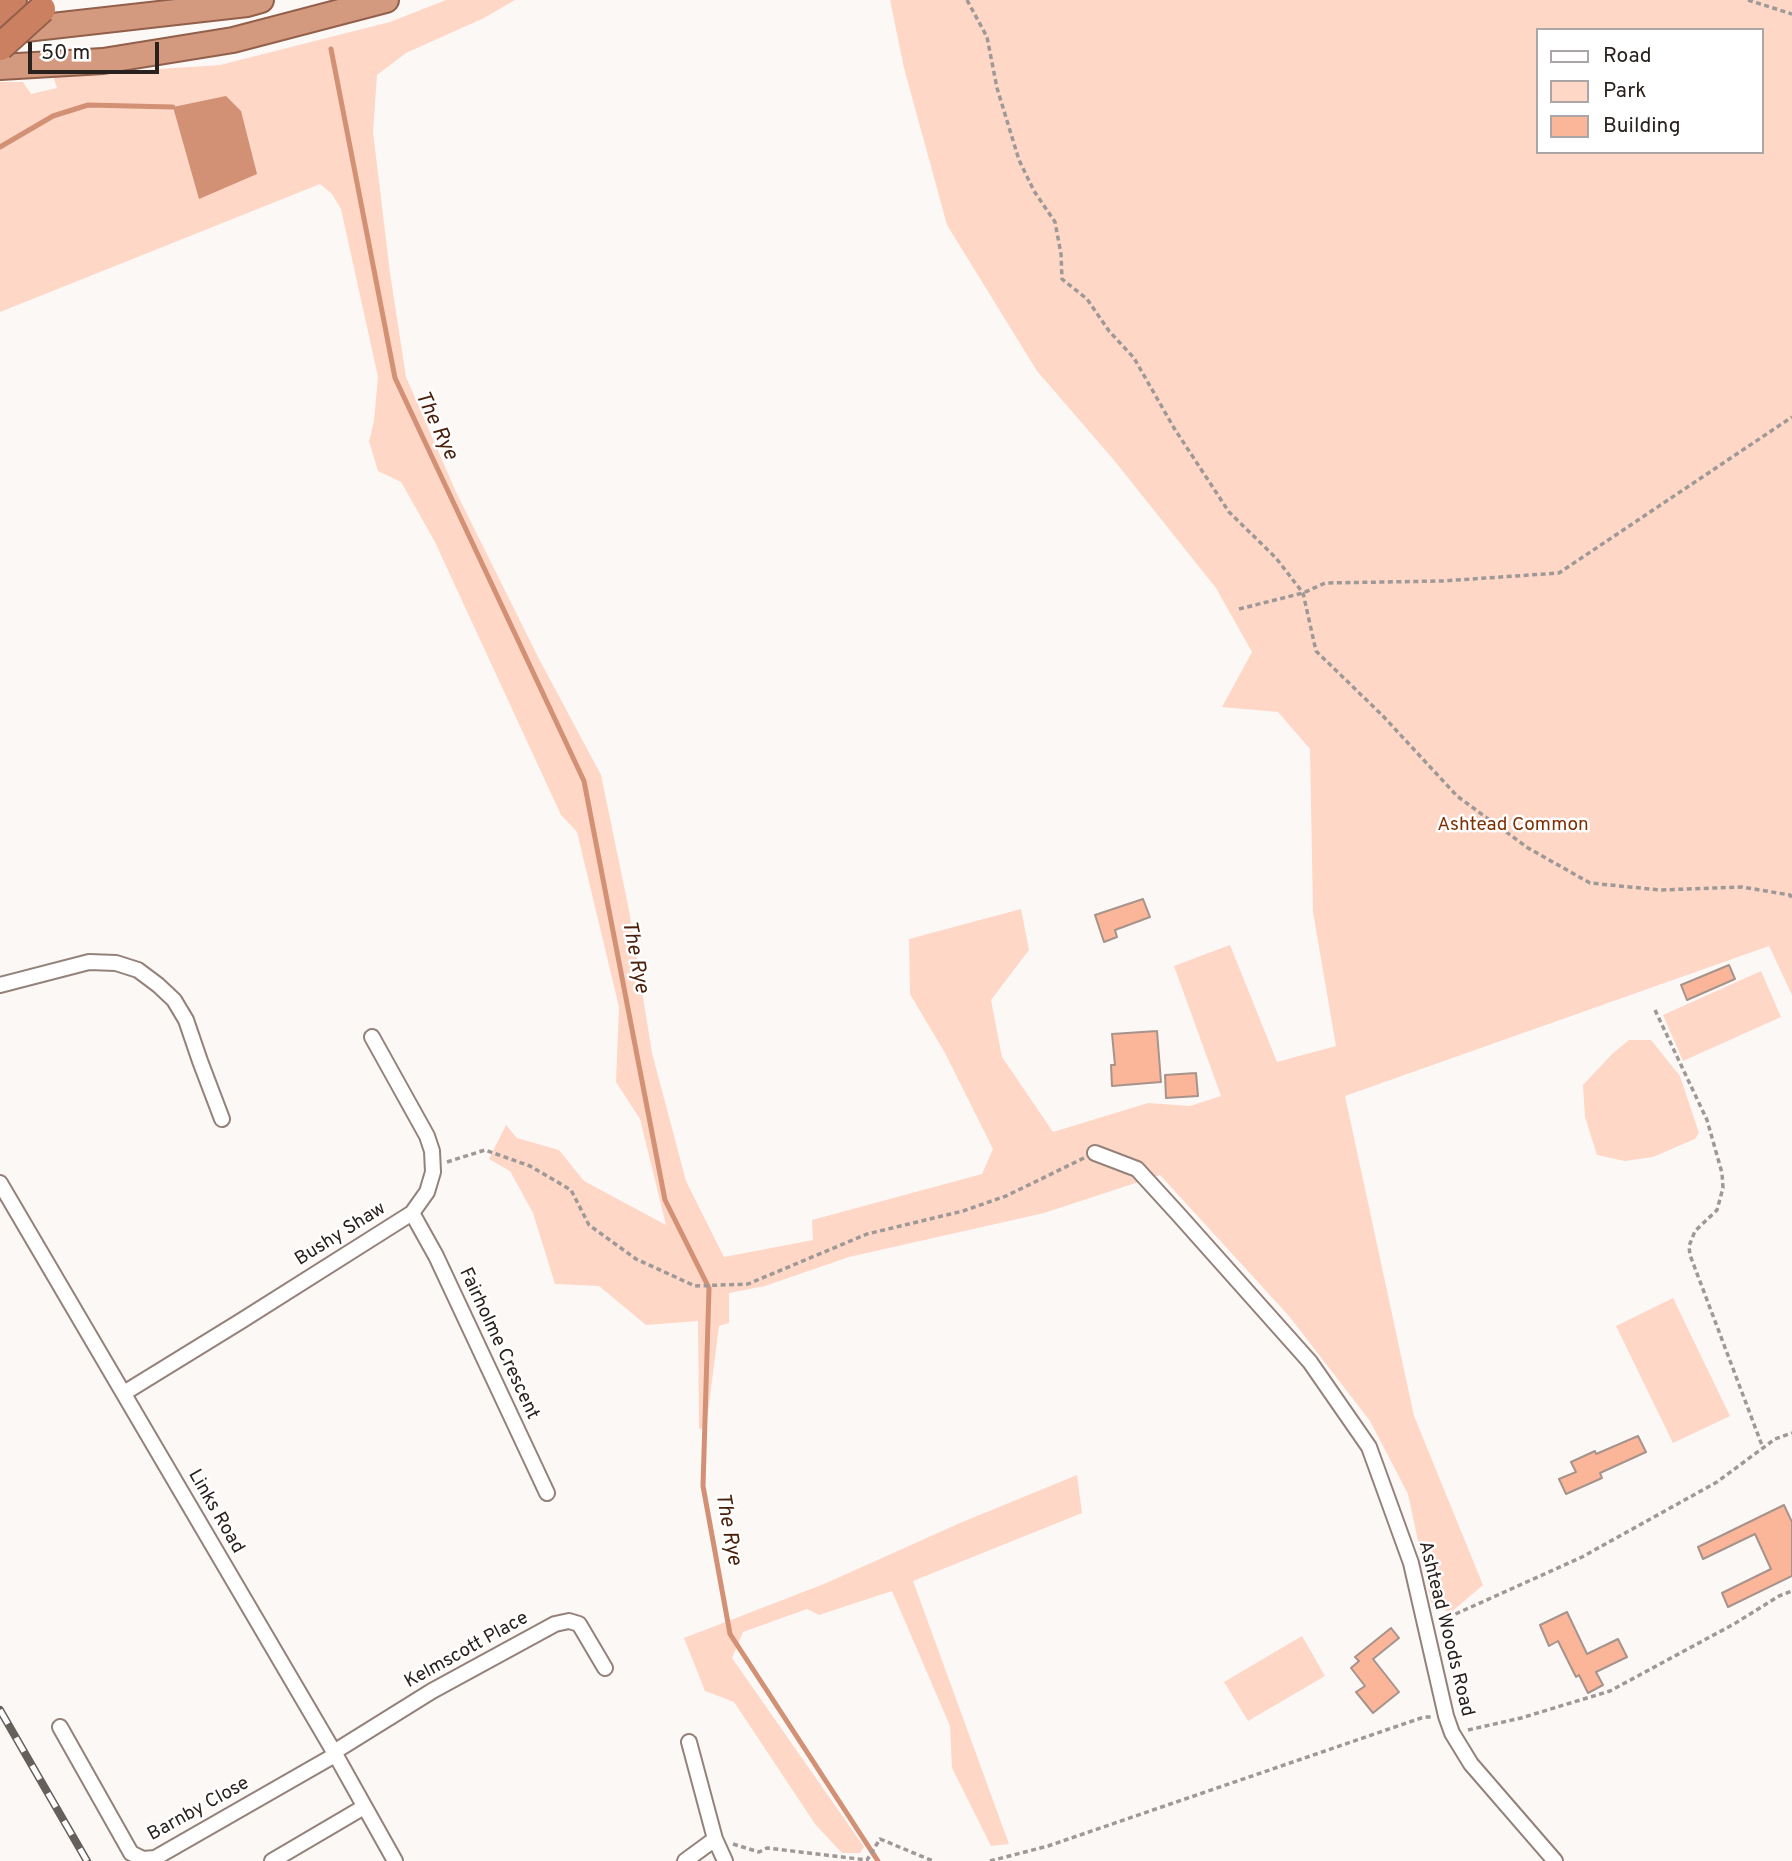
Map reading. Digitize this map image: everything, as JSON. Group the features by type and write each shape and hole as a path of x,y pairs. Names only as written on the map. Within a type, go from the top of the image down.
{"highway":[{"path":"4,14 221,7 261,0"},
{"path":"0,67 103,61 233,40 386,0"},
{"path":"0,47 47,5"}],"street":[{"path":"0,985 89,962 116,962 138,970 174,1000 186,1020 222,1119"},
{"path":"372,1037 427,1136 432,1151 433,1172"},
{"name":"Ashtead Woods Road","path":"1095,1153 1137,1169 1179,1214 1310,1362 1369,1447 1411,1563 1452,1733 1471,1764 1555,1861"},
{"name":"Bushy Shaw","path":"124,1393 412,1213 427,1192 433,1172"},
{"name":"Links Road","path":"0,1182 395,1861"},
{"name":"Fairholme Crescent","path":"412,1213 436,1256 547,1493"},
{"name":"Kelmscott Place","path":"335,1754 432,1691 555,1624 569,1621 579,1624 604,1668"},
{"name":"Barnby Close","path":"60,1727 131,1853 143,1860 155,1858 335,1754"},
{"path":"689,1742 715,1839 725,1861"},
{"path":"272,1861 364,1807"},
{"path":"685,1861 715,1839"}],"path":[{"path":"968,0 987,37 998,88 1019,160 1034,191 1055,222 1062,279 1087,299 1109,331 1134,358 1229,512 1276,558 1303,593 1316,650 1383,716 1457,796 1528,848 1590,883 1660,890 1742,887 1790,895 1792,898"},
{"path":"1748,0 1792,14"},
{"path":"1239,609 1303,593 1325,583 1442,581 1559,573 1792,418"},
{"path":"1655,1010 1707,1120 1722,1173 1723,1188 1717,1210 1695,1231 1689,1246 1690,1255 1763,1448"},
{"path":"433,1172 448,1162 485,1150 530,1166 571,1190 589,1226 636,1259 695,1286 748,1284 867,1234 963,1211 1006,1196 1095,1153"},
{"path":"1426,1628 1582,1557 1717,1482 1775,1439 1792,1433"},
{"path":"1452,1733 1521,1718 1610,1691 1792,1591"},
{"path":"990,1861 1048,1846 1424,1717"},
{"path":"715,1839 759,1852 768,1848 867,1860 880,1839 933,1861"}],"green space":[{"name":"Ashtead Common","path":"446,0 515,0 484,18 406,53 377,75 373,132 406,377 456,492 538,657 601,775 629,910 652,1053 686,1181 724,1257 813,1240 812,1220 982,1174 993,1149 945,1053 910,994 909,939 1021,909 1029,950 991,1000 1002,1057 1053,1132 1148,1103 1190,1106 1221,1096 1174,966 1230,945 1277,1062 1336,1046 1313,912 1310,749 1278,712 1222,707 1252,652 1216,588 1113,459 1037,371 947,225 904,68 890,0 1792,0 1792,995 1769,946 1345,1096 1414,1416 1483,1585 1450,1613 1431,1602 1408,1494 1370,1421 1289,1316 1160,1175 1044,1213 849,1257 765,1286 729,1293 729,1323 719,1326 706,1428 699,1429 698,1321 646,1325 599,1286 555,1284 533,1213 510,1171 489,1159 506,1125 517,1138 559,1150 584,1181 666,1225 640,1119 616,1082 619,1007 577,832 561,815 434,540 401,482 378,471 369,441 374,421 378,377 341,209 332,194 320,184 0,312 0,82 23,82 31,94 57,88 53,76 220,65 390,22"},
{"path":"1761,971 1781,1017 1683,1061 1663,1015"},
{"path":"1629,1040 1651,1040 1680,1076 1699,1133 1695,1139 1653,1157 1625,1161 1597,1155 1585,1117 1583,1085"},
{"path":"1673,1298 1730,1416 1673,1443 1616,1326"},
{"path":"1077,1475 1082,1513 913,1581 1009,1844 991,1846 952,1768 950,1726 892,1591 819,1615 807,1609 743,1632 732,1658 864,1847 860,1853 842,1853 815,1824 734,1702 705,1691 684,1638 824,1584 960,1523"},
{"path":"1302,1636 1325,1676 1248,1721 1224,1682"}],"shaded area":[{"path":"226,96 241,111 257,174 199,199 173,107"}],"building":[{"path":"1143,899 1150,917 1115,930 1117,937 1104,942 1095,915"},
{"path":"1729,965 1735,979 1687,1000 1681,985"},
{"path":"1157,1031 1161,1082 1112,1086 1111,1065 1115,1065 1112,1034"},
{"path":"1196,1073 1198,1096 1166,1098 1165,1075"},
{"path":"1638,1436 1646,1452 1600,1473 1602,1478 1566,1494 1559,1479 1576,1472 1571,1462"},
{"path":"1784,1505 1792,1522 1792,1576 1728,1607 1722,1593 1771,1569 1755,1534 1703,1559 1698,1547"},
{"path":"1567,1612 1587,1654 1618,1639 1627,1657 1596,1672 1603,1685 1588,1693 1579,1675 1576,1677 1558,1641 1549,1646 1540,1625"},
{"path":"1391,1628 1399,1638 1373,1659 1399,1692 1373,1713 1356,1692 1365,1686 1351,1668 1359,1661 1355,1657"}],"waterway":[{"name":"The Rye","path":"331,49 395,378 584,781 665,1200 709,1288 703,1486 730,1634 878,1861"},
{"path":"0,147 53,116 88,105 173,107"}],"railway":[{"path":"0,1710 87,1861"}]}
